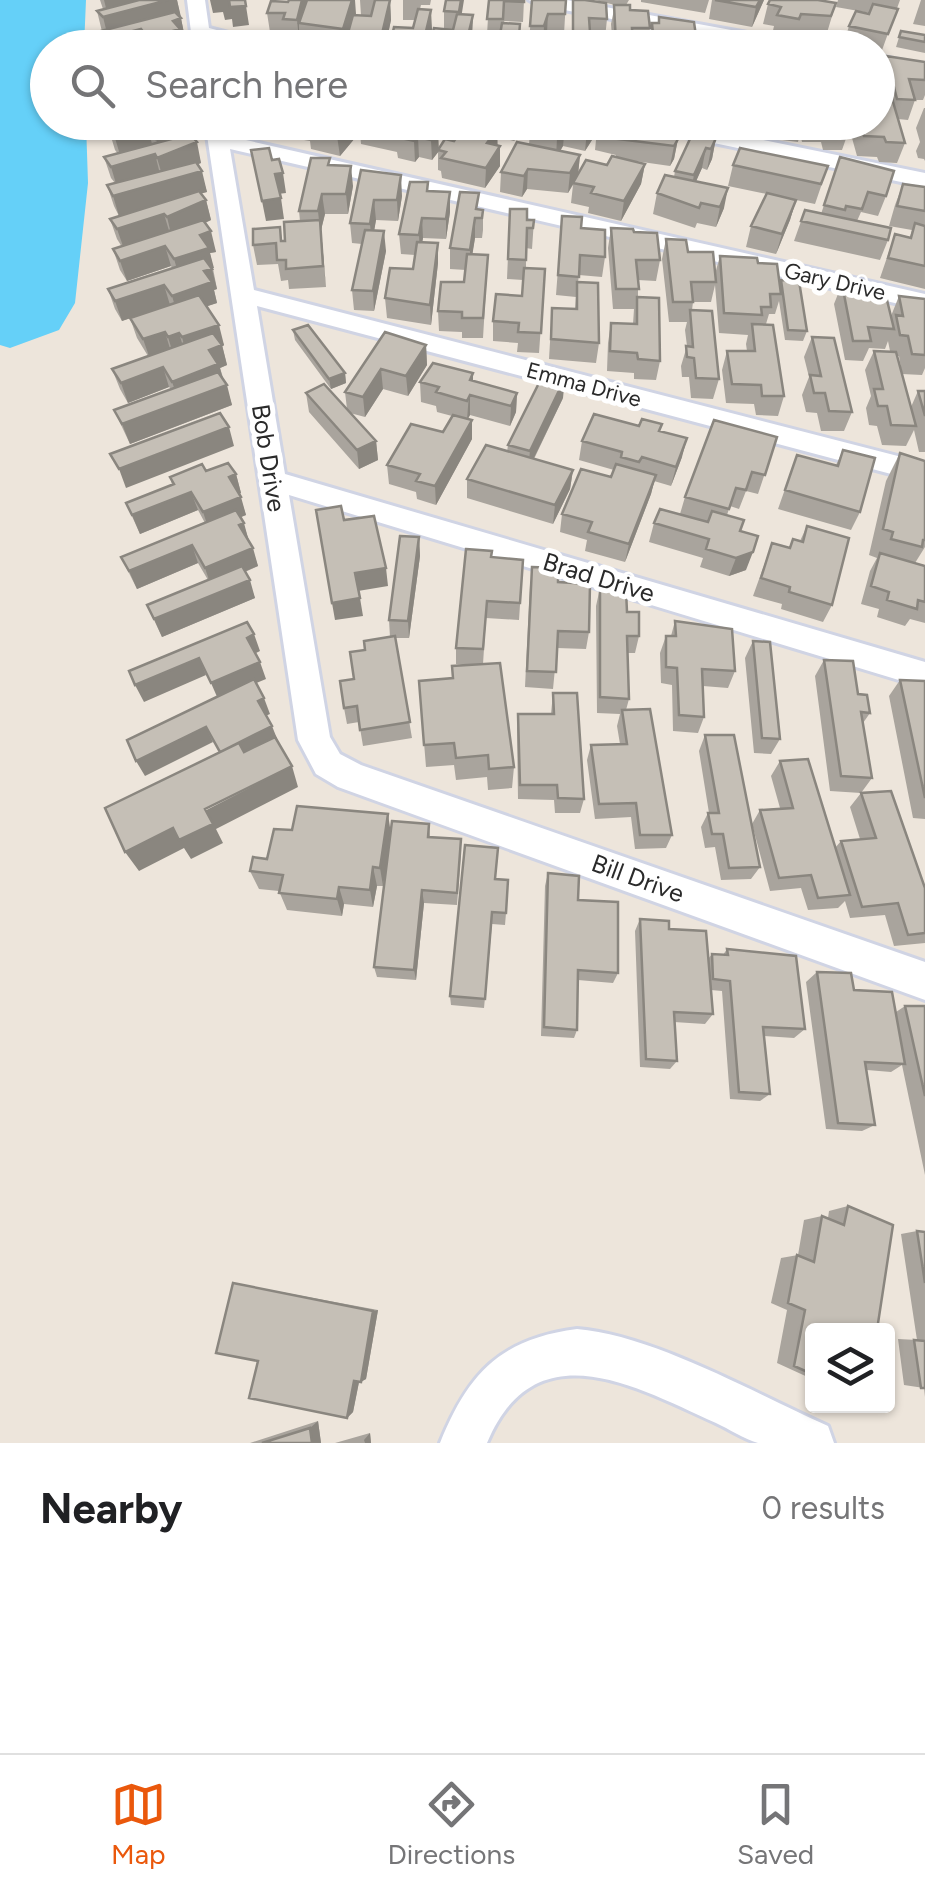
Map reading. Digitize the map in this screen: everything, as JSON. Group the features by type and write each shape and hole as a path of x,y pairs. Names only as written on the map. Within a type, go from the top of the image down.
{"street":[{"path":"196,0 200,30"},
{"path":"538,0 700,30"},
{"path":"895,65 925,71"},
{"name":"Bob Drive","path":"218,140 314,740 328,764 350,776"},
{"name":"Gary Drive","path":"250,140 925,302"},
{"path":"730,140 925,180"},
{"name":"Emma Drive","path":"243,296 925,473"},
{"name":"Brad Drive","path":"272,480 925,675"},
{"name":"Bill Drive","path":"350,776 925,981"},
{"path":"464,1443 470,1424 488,1395 529,1361 571,1349 604,1350 811,1443"}],"water":[{"path":"0,0 86,0 85,30 30,30 30,140 87,140 88,183 75,303 59,330 10,348 0,345"}],"building":[{"path":"139,0 168,0 103,17 97,11"},
{"path":"229,0 245,0 246,6 230,7"},
{"path":"302,0 297,20 283,19 285,13 267,13 271,1"},
{"path":"307,0 352,0 343,29 299,23"},
{"path":"375,0 390,0 383,30 349,30 353,15 371,16"},
{"path":"446,0 461,0 459,12 444,11"},
{"path":"489,0 524,2 504,1 503,19 487,19"},
{"path":"532,0 566,0 565,14 548,14 544,26 530,26"},
{"path":"573,0 606,3 607,19 589,18 590,30 573,30"},
{"path":"715,0 760,0 756,7"},
{"path":"770,0 836,3 831,16 801,14 799,19 777,15 781,7 768,4"},
{"path":"873,4 898,9 890,30 849,26 856,11 869,14"},
{"path":"614,5 648,11 650,28 615,30"},
{"path":"418,9 431,10 426,30 393,30 413,28"},
{"path":"175,12 181,18 173,21 180,29 176,30 105,30"},
{"path":"457,14 473,15 469,30 453,30"},
{"path":"659,17 694,22 695,30 653,30 652,23 659,23"},
{"path":"502,23 520,24 520,30 501,30"},
{"path":"901,31 925,35 925,42 899,37"},
{"path":"895,57 925,62 925,80 909,79 915,100 897,99"},
{"path":"895,109 905,143 886,142 895,140"},
{"path":"168,140 197,142 157,158 155,154 111,167 104,157"},
{"path":"444,140 489,140 487,143 500,146 486,168 441,158 446,152 438,150"},
{"path":"626,140 677,140 674,146"},
{"path":"690,140 715,140 711,149 706,148 694,175 675,171"},
{"path":"517,142 580,155 570,173 528,169 524,176 501,172"},
{"path":"269,148 272,160 279,159 283,173 275,174 281,198 262,201 251,150"},
{"path":"740,148 828,166 821,184 733,165"},
{"path":"612,156 645,164 624,201 591,193 594,187 573,183 586,160 607,165"},
{"path":"840,157 894,171 886,196 868,192 862,209 824,205"},
{"path":"311,158 330,158 328,165 351,166 346,194 322,194 318,211 299,211"},
{"path":"196,162 202,171 113,196 107,185"},
{"path":"361,170 401,175 397,200 374,200 370,224 350,223"},
{"path":"665,175 728,188 720,207 701,203 699,208 657,193"},
{"path":"410,182 428,182 427,191 450,192 446,219 422,218 419,235 399,234"},
{"path":"903,184 925,187 925,211 897,206"},
{"path":"199,191 206,200 167,217 164,214 117,229 110,219"},
{"path":"460,192 479,193 476,209 483,210 482,218 475,218 470,250 450,248"},
{"path":"767,193 796,200 782,234 751,226"},
{"path":"510,209 527,209 527,220 534,220 533,228 527,228 526,260 508,259"},
{"path":"805,210 891,228 888,240 801,221"},
{"path":"562,216 582,217 581,228 605,230 605,257 580,255 579,277 558,275"},
{"path":"203,220 211,231 200,235 209,248 174,259 165,246 120,261 113,249"},
{"path":"320,220 323,266 286,269 286,260 277,260 276,243 253,245 253,229 280,227 281,241 285,241 284,222"},
{"path":"915,223 925,226 925,266 888,258 895,234 911,238"},
{"path":"611,228 657,233 660,260 636,260 639,289 616,289"},
{"path":"365,230 384,231 373,291 352,290"},
{"path":"666,239 686,240 688,252 713,252 716,282 691,282 693,302 673,302"},
{"path":"417,242 438,243 430,305 385,298 390,268 413,269"},
{"path":"467,254 488,255 483,318 462,318 462,312 438,311 441,282 464,282"},
{"path":"720,256 757,258 758,263 777,264 781,294 770,294 771,307 761,307 762,315 724,313"},
{"path":"204,258 212,269 204,271 212,282 172,296 164,285 115,301 108,289"},
{"path":"524,268 545,269 541,333 518,332 519,323 493,321 496,294 522,296"},
{"path":"781,280 799,281 807,331 788,330"},
{"path":"577,282 598,283 599,343 551,339 552,308 577,309"},
{"path":"842,284 860,284 861,295 886,296 894,329 868,327 871,341 853,341"},
{"path":"199,295 219,325 182,337 179,333 168,337 165,332 143,339 130,318"},
{"path":"899,296 925,299 925,355 912,354 908,336 900,335 896,315 903,316"},
{"path":"637,297 659,298 660,361 638,359 637,353 610,351 611,323 637,324"},
{"path":"690,310 712,311 719,379 696,378 694,358 687,357 686,346 693,347"},
{"path":"752,324 773,325 784,396 762,396 761,385 732,384 727,351 755,351"},
{"path":"308,325 345,373 329,379 293,330"},
{"path":"385,332 426,345 406,376 381,369 363,397 345,392"},
{"path":"213,333 222,345 209,350 218,364 172,382 163,367 121,383 112,369"},
{"path":"812,337 834,338 852,412 829,411 825,393 814,393 810,375 821,376"},
{"path":"874,351 896,352 916,426 891,425 887,406 878,406 874,389 883,389"},
{"path":"433,363 473,373 470,380 517,393 511,406 470,395 467,401 436,392 439,387 420,382"},
{"path":"218,372 227,385 122,424 114,410"},
{"path":"544,373 565,378 530,451 508,445"},
{"path":"324,384 376,441 357,450 306,393"},
{"path":"918,391 925,391 925,416"},
{"path":"220,413 229,427 119,469 110,454"},
{"path":"594,414 639,426 642,419 662,424 659,431 687,438 676,467 642,457 639,462 621,457 622,452 582,441"},
{"path":"453,415 472,420 435,486 416,481 420,474 387,465 411,424 443,432"},
{"path":"714,420 777,437 765,475 752,472 746,490 736,488 729,509 685,497"},
{"path":"486,445 573,470 555,505 467,479"},
{"path":"843,450 875,458 860,512 785,490 797,455 838,466"},
{"path":"900,453 925,461 922,547 891,539 893,532 883,529"},
{"path":"228,463 236,474 229,477 241,497 203,512 191,492 132,515 126,503 174,484 170,477 202,464 206,471"},
{"path":"616,464 656,475 629,544 588,532 592,522 562,514 581,469 611,477"},
{"path":"341,506 344,520 374,516 386,568 355,573 360,598 332,603 316,510"},
{"path":"660,509 708,522 712,511 744,520 740,531 758,536 753,552 736,558 706,549 709,539 654,523"},
{"path":"236,510 244,523 239,525 253,548 205,568 192,545 129,571 121,557"},
{"path":"807,526 849,538 832,605 789,592 790,587 761,578 772,543 790,548 793,539 803,542"},
{"path":"400,536 419,537 408,621 389,620"},
{"path":"466,549 492,551 491,557 523,560 520,603 487,601 483,649 456,648"},
{"path":"880,553 925,566 925,602 918,600 917,609 887,600 889,592 871,586"},
{"path":"242,566 250,580 154,619 147,605"},
{"path":"532,567 558,568 558,582 590,584 589,632 558,631 556,672 527,671"},
{"path":"600,588 626,590 627,612 639,612 639,636 627,636 629,699 600,697"},
{"path":"675,621 732,629 735,671 702,669 704,717 679,715 677,668 666,667 666,636 676,636"},
{"path":"247,622 254,634 247,638 260,662 211,683 199,658 135,685 129,671"},
{"path":"395,636 410,722 360,730 357,706 344,708 340,681 354,679 350,652 365,650 364,641"},
{"path":"753,641 770,642 780,739 762,738"},
{"path":"824,660 853,661 858,694 867,695 870,713 861,712 872,778 841,776"},
{"path":"500,663 514,767 489,769 488,755 456,758 454,743 424,745 419,681 453,678 452,666"},
{"path":"254,679 264,698 258,701 272,726 220,752 206,727 136,761 127,740"},
{"path":"900,680 925,681 925,798"},
{"path":"553,693 577,693 584,799 558,798 557,785 520,785 518,714 554,714"},
{"path":"650,709 672,835 640,835 636,803 599,804 591,745 627,744 622,710"},
{"path":"705,735 734,735 760,867 729,868 723,834 712,834 708,813 719,813"},
{"path":"275,737 292,766 205,809 213,824 179,840 173,828 125,852 105,808 239,743 244,752"},
{"path":"808,759 850,895 818,898 811,875 779,878 760,810 793,808 780,761"},
{"path":"891,791 925,888 925,933 908,935 898,903 862,907 841,841 876,838 861,793"},
{"path":"297,806 388,814 380,868 373,867 370,890 339,887 337,899 279,893 283,875 250,871 253,857 267,859 274,829 292,830"},
{"path":"392,821 429,824 428,837 461,839 457,893 422,890 414,970 374,967"},
{"path":"465,845 498,848 495,879 508,880 506,913 492,912 485,999 450,996"},
{"path":"548,873 579,876 578,900 618,902 618,973 578,970 577,1030 544,1027"},
{"path":"640,919 669,921 669,929 706,931 713,1014 674,1012 677,1061 646,1059"},
{"path":"727,949 796,956 805,1029 763,1027 770,1094 739,1092 730,981 713,979 712,954 728,955"},
{"path":"817,972 851,973 854,990 892,992 905,1064 865,1062 875,1125 838,1123"},
{"path":"905,1006 925,1006 925,1096"},
{"path":"848,1206 893,1225 878,1323 805,1323 805,1371 794,1366 805,1310 788,1303 797,1255 814,1262 822,1216 844,1225"},
{"path":"917,1231 925,1232 925,1283"},
{"path":"233,1283 373,1311 361,1382 354,1381 347,1418 249,1398 258,1361 216,1353"},
{"path":"914,1340 925,1341 925,1388 921,1388"},
{"path":"310,1428 312,1443 262,1443"}]}
